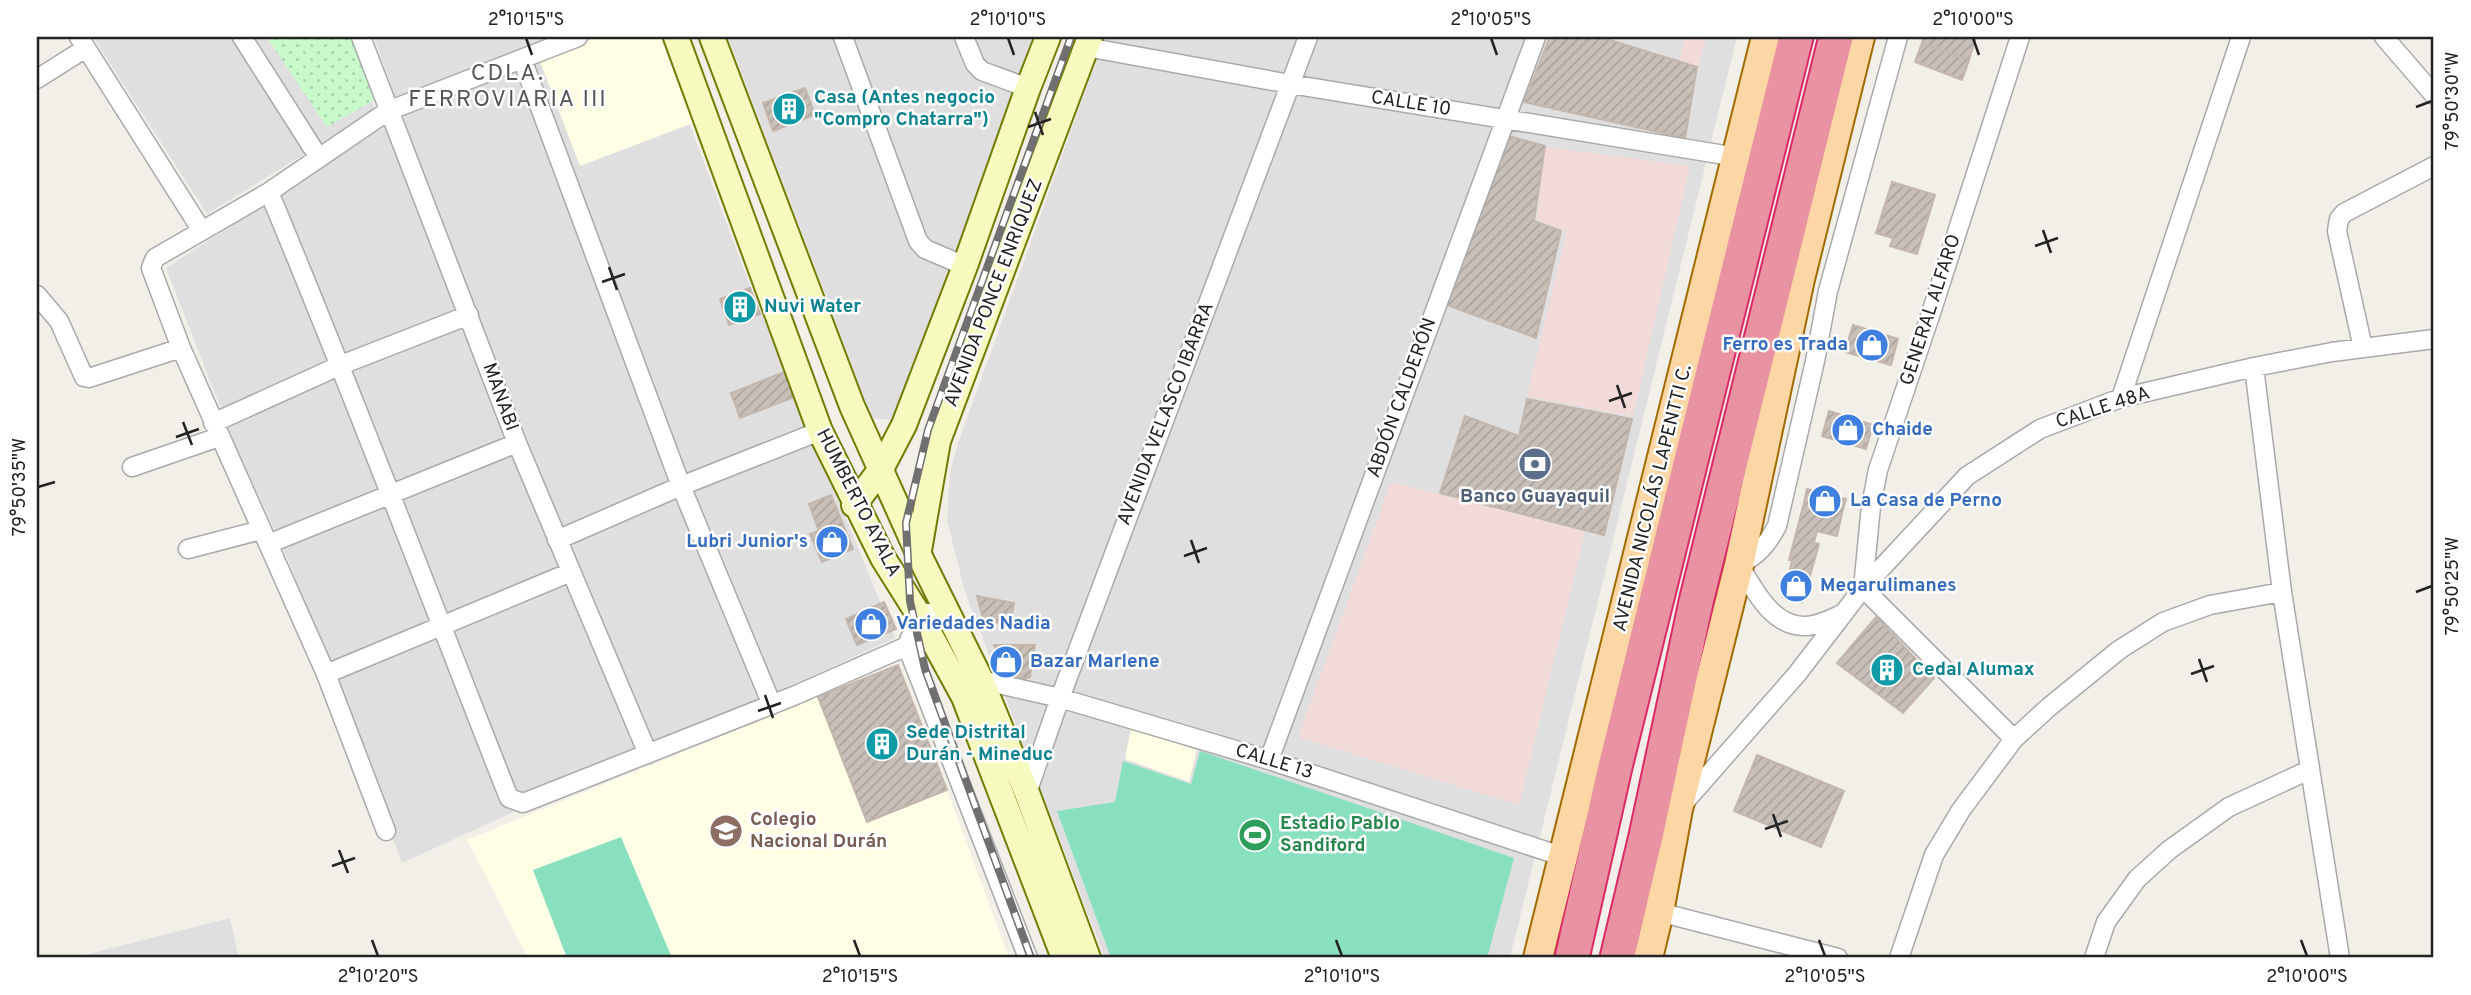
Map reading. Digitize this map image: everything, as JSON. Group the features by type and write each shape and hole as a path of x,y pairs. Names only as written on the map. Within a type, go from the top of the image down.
{"highway":[{"name":"AVENIDA NICOLÁS LAPENTTI C.","path":"1572,958 1615,767 1796,37"},
{"path":"1617,958 1696,602 1807,199 1836,37"}],"main road":[{"name":"AVENIDA NICOLÁS LAPENTTI C.","path":"1538,958 1766,37"},
{"path":"1648,958 1678,809 1739,565 1800,279 1807,199 1860,37"}],"street":[{"path":"242,37 319,158"},
{"name":"MANABI","path":"361,37 517,443 648,754"},
{"path":"386,831 326,674 181,348 151,268 152,263 155,258 269,192 388,111 578,37"},
{"name":"HUMBERTO AYALA","path":"677,37 820,431 855,505 964,697 1064,958"},
{"name":"HUMBERTO AYALA","path":"712,37 852,406 940,600 981,680 1027,793 1088,958"},
{"path":"843,37 918,241 925,249 965,266"},
{"path":"964,37 975,64 982,71 1028,88"},
{"name":"AVENIDA PONCE ENRIQUEZ","path":"855,505 881,469 904,425 1048,37"},
{"name":"AVENIDA VELASCO IBARRA","path":"1027,793 1060,698 1308,37"},
{"name":"ABDÓN CALDERÓN","path":"1269,760 1536,37"},
{"path":"1842,614 1805,626 1785,622 1759,597 1739,565 1757,555 1768,543 1777,526 1815,362 1828,291 1898,37"},
{"name":"GENERAL ALFARO","path":"1863,589 1871,506 1878,470 2020,37"},
{"path":"2121,398 2241,37"},
{"path":"2384,37 2434,95"},
{"name":"AVENIDA PONCE ENRIQUEZ","path":"919,555 938,442 1088,42"},
{"name":"CALLE 10","path":"1088,42 1290,84 1737,157"},
{"path":"37,79 82,43 202,231"},
{"path":"522,59 681,485 772,705"},
{"path":"2363,348 2337,231 2339,219 2344,213 2434,166"},
{"path":"269,192 341,365 509,798 515,802 523,803 772,705 907,646 922,620 940,600"},
{"path":"37,295 59,321 83,377 89,379 181,348"},
{"path":"132,467 216,430 341,365 469,315"},
{"name":"CALLE 48A","path":"1678,809 1797,674 1863,589 1967,476 2040,429 2121,398 2254,367 2363,348 2434,340"},
{"path":"2254,367 2282,592 2340,958"},
{"path":"557,540 681,485 820,431"},
{"path":"188,549 264,537 389,494 517,443"},
{"path":"897,582 919,555"},
{"path":"326,674 571,572"},
{"path":"1863,589 2014,739"},
{"path":"1899,958 1934,855 1961,810 2014,739 2049,706 2119,650 2163,622 2210,606 2282,592"},
{"path":"907,646 1028,958"},
{"name":"CALLE 13","path":"981,680 1060,698 1269,760 1564,857"},
{"path":"2094,958 2106,922 2137,879 2169,850 2229,807 2309,769"},
{"path":"1659,912 1838,958"}],"shaded area":[{"path":"93,37 349,37 375,110 207,214"},
{"name":"CDLA. FERROVIARIA III","path":"374,37 657,37 746,275 895,638 402,863 288,559 232,437 166,268 402,116"},
{"path":"596,37 660,37 693,123 580,166 539,59"},
{"path":"728,37 1036,37 892,420 872,418"},
{"path":"1105,37 1737,37 1510,958 1105,958 965,592 947,520 950,473 958,443"},
{"path":"1685,37 1707,37 1697,67 1679,61"},
{"path":"1546,147 1690,166 1633,416 1527,396 1567,231 1537,220"},
{"path":"1391,482 1585,532 1519,805 1298,737"},
{"name":"Colegio Nacional Durán","path":"818,697 867,822 947,790 1009,958 528,958 467,840"},
{"path":"1131,728 1197,750 1189,782 1125,759"},
{"path":"230,918 239,958 73,958"}],"green space":[{"path":"267,37 355,37 380,97 327,127"},
{"name":"Estadio Pablo Sandiford","path":"1200,751 1514,858 1487,958 1111,958 1057,811 1115,802 1123,761 1191,784"},
{"path":"621,837 672,958 567,958 533,870"}],"building":[{"path":"1550,37 1600,37 1697,67 1685,138 1524,102"},
{"path":"1923,37 1976,37 1969,60 1922,43"},
{"path":"1922,43 1969,60 1962,80 1915,62"},
{"name":"Casa (Antes negocio \"Compro Chatarra\")","path":"805,88 815,115 773,131 763,103"},
{"path":"1509,136 1545,146 1534,221 1561,231 1536,338 1447,305"},
{"path":"1892,182 1935,195 1917,254 1890,246 1893,238 1876,233"},
{"name":"Nuvi Water","path":"750,288 760,314 729,325 720,299"},
{"name":"Ferro es Trada","path":"1853,325 1898,339 1891,365 1845,352"},
{"path":"787,371 797,396 740,418 731,393"},
{"name":"Banco Guayaquil","path":"1527,399 1632,419 1604,535 1440,493 1465,416 1519,436"},
{"name":"Chaide","path":"1829,411 1873,425 1866,449 1822,436"},
{"name":"La Casa de Perno","path":"1807,489 1846,499 1842,513 1804,503"},
{"path":"831,495 842,522 819,531 809,504"},
{"path":"1804,503 1842,513 1837,536 1817,531 1814,542 1795,537"},
{"name":"Lubri Junior's","path":"842,522 853,549 822,562 810,534"},
{"path":"1795,537 1819,544 1810,576 1790,570 1792,560 1789,560"},
{"name":"Megarulimanes","path":"1790,570 1810,576 1802,602 1783,597"},
{"path":"977,596 1014,603 1010,626 983,619"},
{"name":"Variedades Nadia","path":"884,602 896,629 857,645 846,619"},
{"name":"Cedal Alumax","path":"1876,617 1934,678 1903,713 1837,663"},
{"path":"994,645 1035,645 1030,677 1025,679 1006,670"},
{"name":"Sede Distrital Durán - Mineduc","path":"898,665 947,790 867,822 818,697"},
{"path":"1757,755 1844,791 1821,847 1734,811"}],"railway":[{"path":"1031,958 925,669 910,601 906,523 928,430 1071,37"}],"place":[{"name":"Casa (Antes negocio \"Compro Chatarra\")","path":"789,109"},
{"name":"Nuvi Water","path":"740,307"},
{"name":"Ferro es Trada","path":"1872,345"},
{"name":"Chaide","path":"1848,430"},
{"name":"Banco Guayaquil","path":"1535,464"},
{"name":"La Casa de Perno","path":"1825,501"},
{"name":"Lubri Junior's","path":"832,542"},
{"name":"Megarulimanes","path":"1796,586"},
{"name":"Variedades Nadia","path":"871,624"},
{"name":"Bazar Marlene","path":"1006,662"},
{"name":"Cedal Alumax","path":"1887,670"},
{"name":"Sede Distrital Durán - Mineduc","path":"882,744"},
{"name":"Colegio Nacional Durán","path":"726,831"},
{"name":"Estadio Pablo Sandiford","path":"1255,835"}],"district":[{"name":"CDLA. FERROVIARIA III","path":"508,87"}]}
